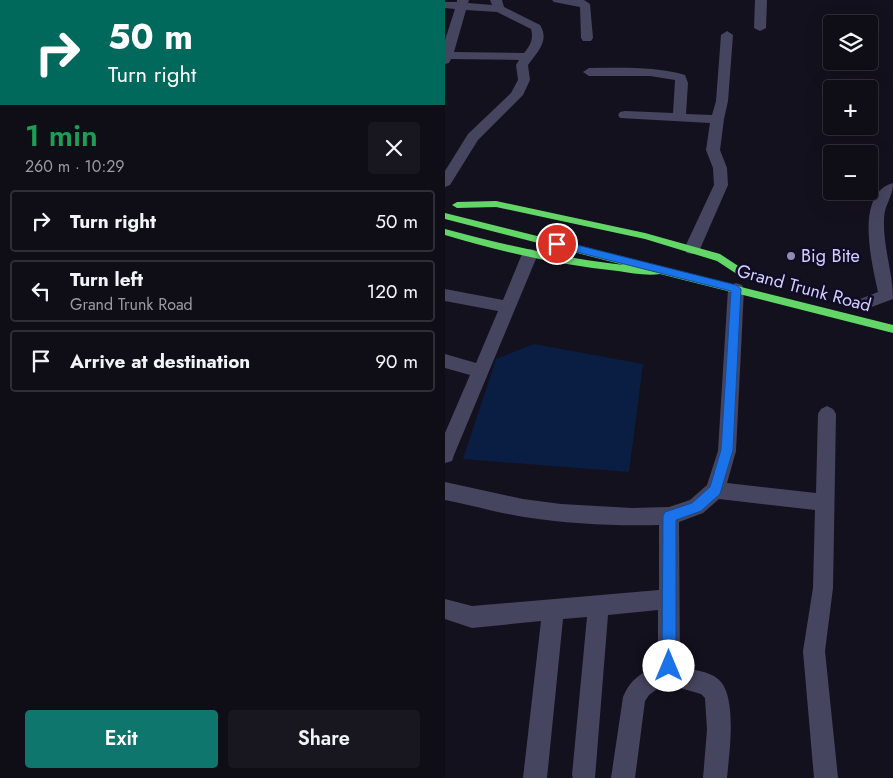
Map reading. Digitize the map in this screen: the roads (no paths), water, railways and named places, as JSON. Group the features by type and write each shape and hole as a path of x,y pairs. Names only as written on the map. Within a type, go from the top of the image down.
{"main road":[{"name":"Grand Trunk Road","path":"451,203 496,204 692,255 748,282 893,329"},
{"path":"451,203 550,228"},
{"name":"Grand Trunk Road","path":"445,216 667,271 748,282"},
{"path":"445,232 530,254 618,270 667,271"}],"street":[{"path":"558,0 582,3 586,6 587,38"},
{"path":"760,28 761,0"},
{"path":"462,3 446,58 527,57"},
{"path":"445,5 462,3 497,4 536,27 540,35 538,43 523,65 524,80 517,95 473,137 445,182"},
{"path":"692,255 721,185 722,176 713,150 717,119 722,101 727,35"},
{"path":"589,72 663,74 681,78 679,118"},
{"path":"625,115 717,119"},
{"path":"864,306 890,293 878,249 877,224 879,199 884,191 893,188"},
{"path":"445,455 530,254"},
{"path":"445,491 523,508 561,513 632,517 669,516 696,507 715,490 727,450 748,282"},
{"path":"445,295 508,308"},
{"path":"445,361 481,371"},
{"path":"826,778 814,651 823,588 827,414"},
{"path":"715,490 826,503"},
{"path":"669,516 669,666 671,674"},
{"path":"445,609 472,617 669,599"},
{"path":"584,776 598,606"},
{"path":"535,778 553,609"},
{"path":"623,778 634,697 641,686 649,681 671,674 679,678 704,683 714,689 719,713 715,778"}],"water":[{"path":"534,344 643,364 629,472 463,459 496,359"}],"place":[{"name":"Big Bite","path":"791,256"}]}
